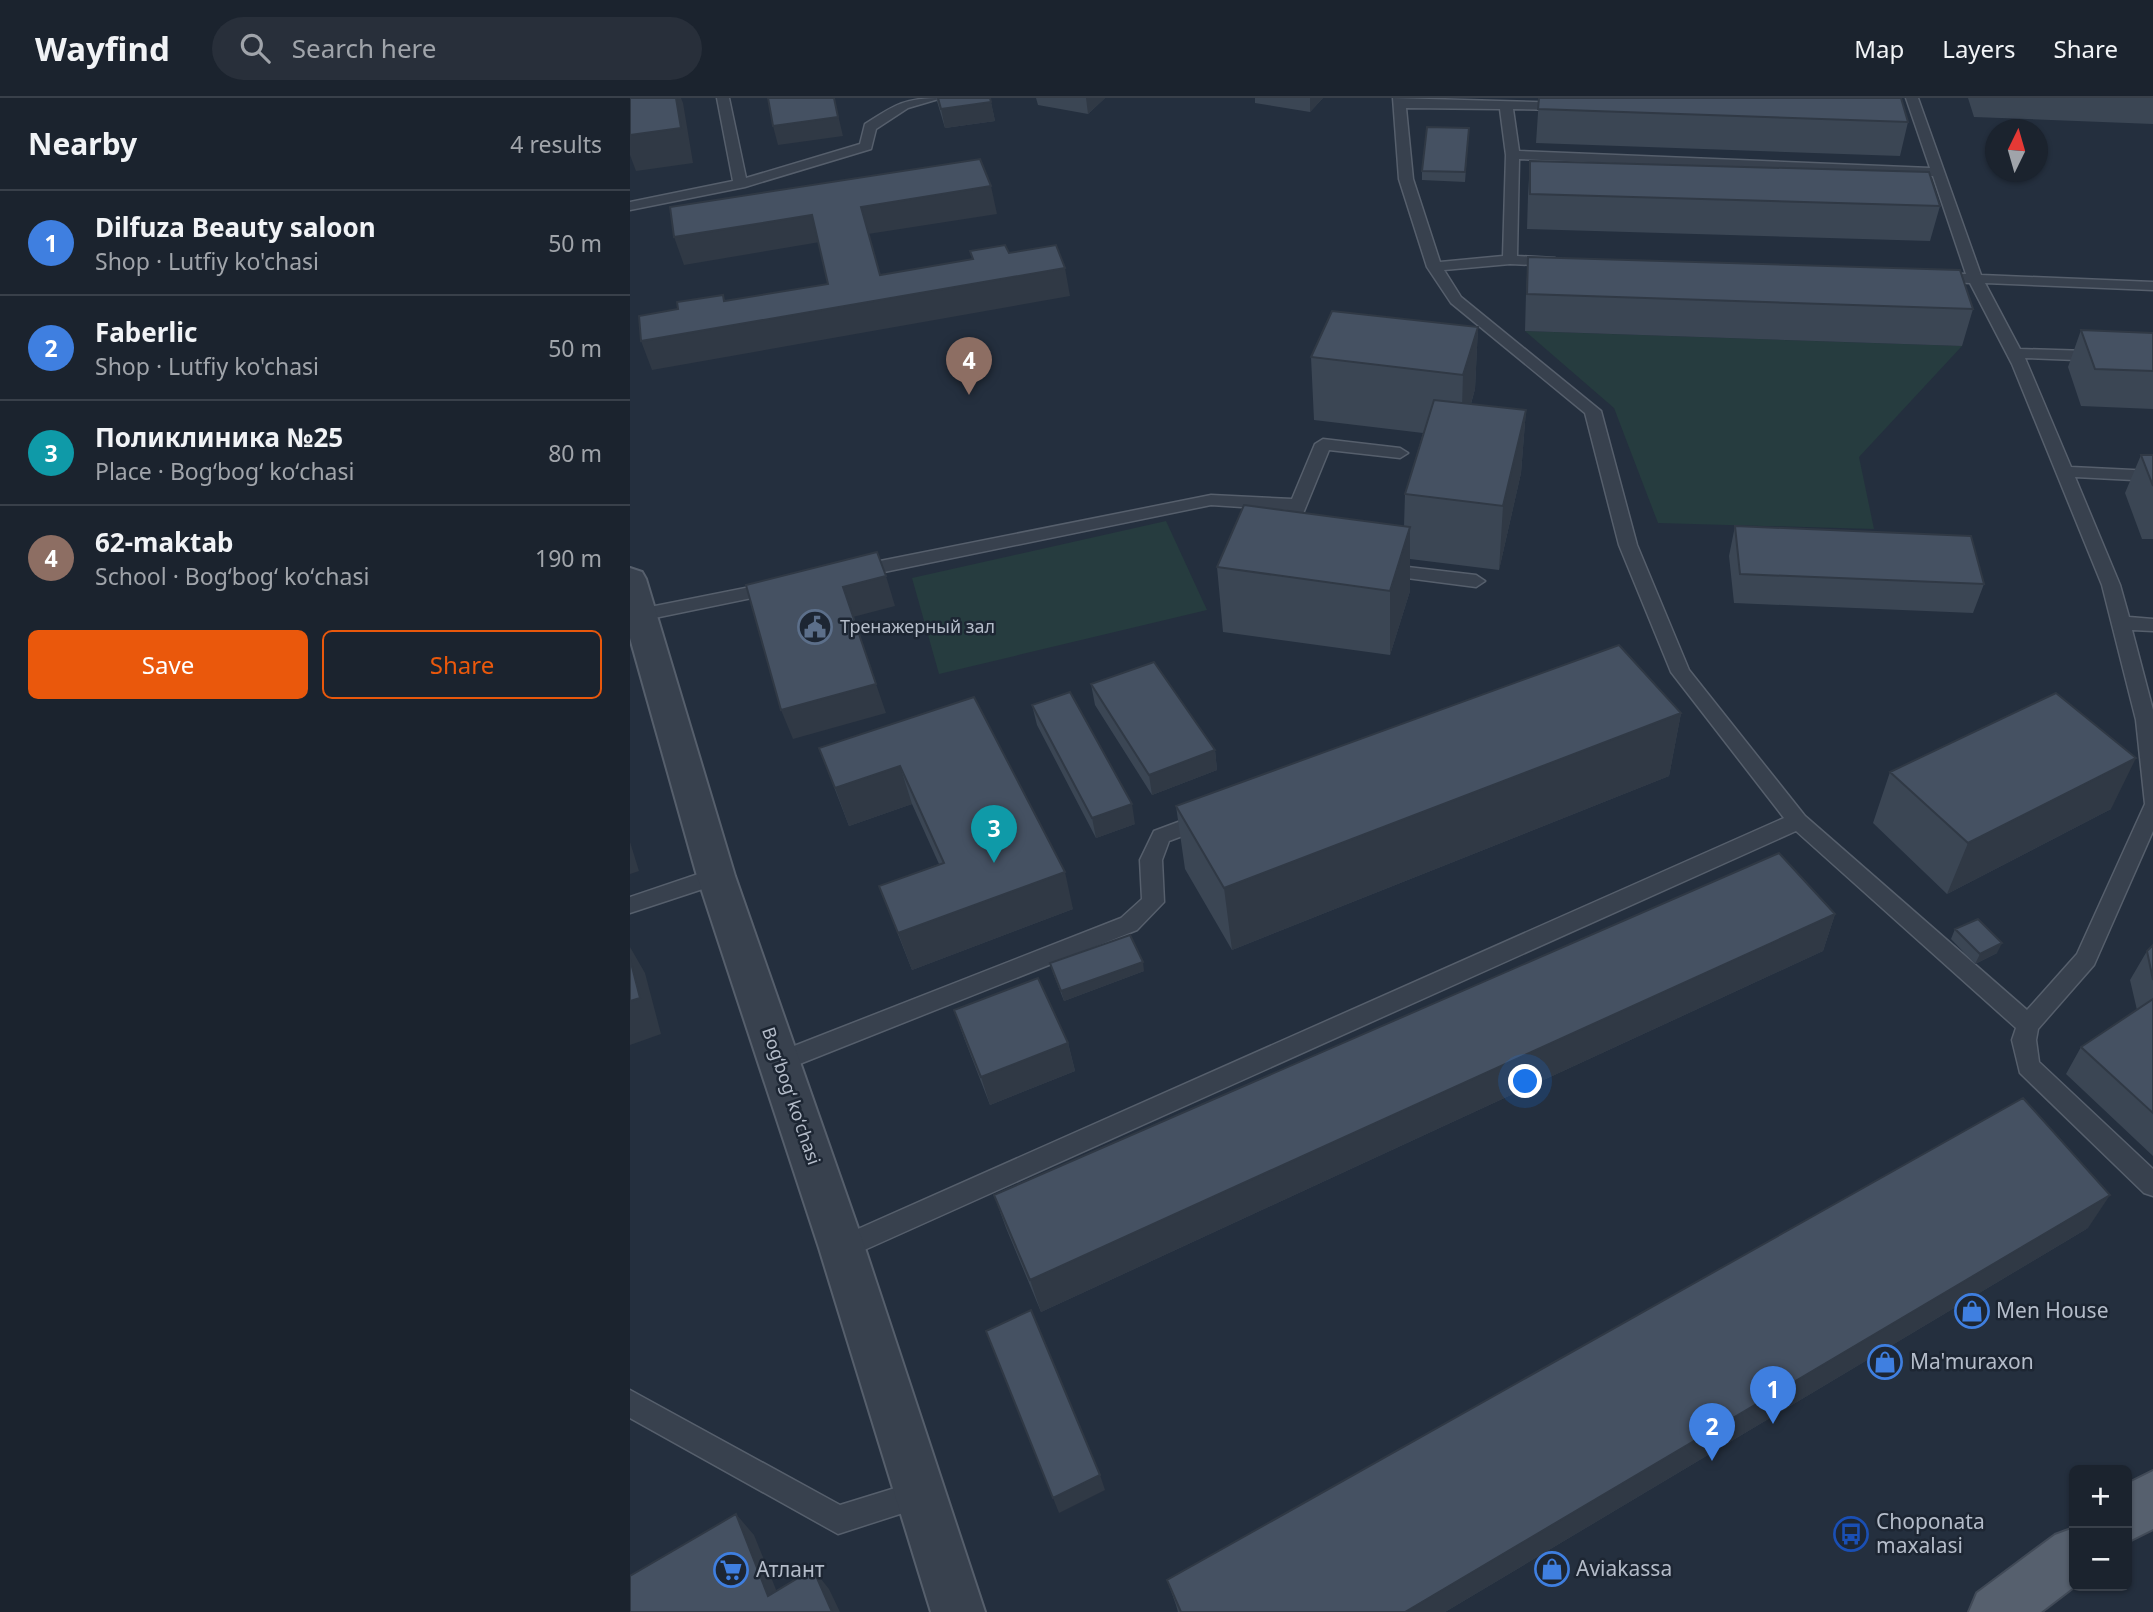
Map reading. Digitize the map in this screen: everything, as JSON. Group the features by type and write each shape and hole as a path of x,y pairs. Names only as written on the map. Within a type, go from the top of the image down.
{"main road":[{"path":"2132,1512 2153,1497"},
{"path":"1996,1612 2069,1558"}],"street":[{"name":"Bogʻbogʻ koʻchasi","path":"635,597 716,876 842,1248 958,1612"}],"lane":[{"path":"723,98 740,184"},
{"path":"630,206 740,184 866,146 870,127 901,102 936,98"},
{"path":"1575,106 1399,101 1406,179 1434,267 1457,300 1593,411 1628,545 1680,672 1798,821 2028,1025"},
{"path":"1506,105 1513,155 1510,260"},
{"path":"1912,109 1938,172 1975,278 2014,353 2111,585 2146,720 2153,801"},
{"path":"1513,155 1938,172"},
{"path":"1434,267 1510,260 1565,262"},
{"path":"1921,276 2153,286"},
{"path":"2014,353 2153,358"},
{"path":"1277,559 1323,444 1400,453"},
{"path":"2065,472 2153,476"},
{"path":"844,574 1211,500 1298,505"},
{"path":"1370,569 1476,581"},
{"path":"635,597 790,585"},
{"path":"2121,623 2153,625"},
{"path":"2153,808 2087,959 2028,1025 2024,1040 2028,1066 2153,1185"},
{"path":"779,1062 1129,924 1153,902 1151,860 1161,836 1227,812"},
{"path":"842,1248 1798,821"},
{"path":"630,905 716,876"},
{"path":"630,1403 838,1520 921,1494"}],"green space":[{"path":"1525,331 1962,346 1859,457 1874,529 1658,523 1614,408"},
{"path":"1166,521 1207,610 939,674 912,578"}],"building":[{"path":"630,98 676,98 681,128 630,135"},
{"path":"768,98 834,98 838,117 773,126"},
{"path":"938,98 990,98 991,102 941,109"},
{"path":"1539,98 1901,98 1908,122 1538,109"},
{"path":"1427,127 1469,128 1465,172 1422,171"},
{"path":"980,159 991,186 861,207 880,275 973,259 970,251 1005,245 1009,253 1056,245 1065,268 641,341 639,316 678,309 677,302 723,295 724,301 828,284 812,215 674,237 670,207"},
{"path":"1530,161 1929,172 1940,206 1530,194"},
{"path":"1528,257 1960,270 1973,309 1527,294"},
{"path":"1332,311 1478,327 1463,375 1311,357"},
{"path":"2081,330 2153,333 2153,371 2095,369"},
{"path":"1434,400 1526,410 1503,506 1405,494"},
{"path":"2141,455 2153,455 2153,486"},
{"path":"1244,505 1410,527 1390,591 1217,567"},
{"path":"1735,526 1971,536 1984,584 1740,574"},
{"path":"877,552 886,576 843,587 876,684 781,710 746,585"},
{"path":"1619,645 1681,713 1224,888 1176,806"},
{"path":"1154,662 1215,750 1149,775 1091,684"},
{"path":"1070,692 1132,804 1092,818 1032,705"},
{"path":"2056,693 2136,758 1968,843 1890,772"},
{"path":"974,697 1065,872 898,933 879,886 944,863 900,766 835,788 819,748"},
{"path":"1779,853 1835,914 1030,1280 994,1195"},
{"path":"1978,919 2002,943 1980,954 1955,929"},
{"path":"1130,935 1143,962 1061,991 1050,963"},
{"path":"2153,945 2153,980 2147,951"},
{"path":"630,959 640,998 630,1001"},
{"path":"1038,978 1068,1043 981,1077 954,1010"},
{"path":"2153,999 2153,1113 2081,1047"},
{"path":"2023,1098 2110,1195 1405,1612 1181,1612 1167,1580"},
{"path":"1031,1310 1100,1475 1053,1498 986,1331"},
{"path":"736,1514 768,1596 813,1569 832,1612 630,1612 630,1576"}],"place":[{"name":"62-maktab","path":"969,395"},
{"name":"Тренажерный зал","path":"815,627"},
{"name":"Поликлиника №25","path":"994,863"},
{"name":"Men House","path":"1972,1311"},
{"name":"Ma'muraxon","path":"1885,1362"},
{"name":"Dilfuza Beauty saloon","path":"1773,1424"},
{"name":"Faberlic","path":"1712,1461"},
{"name":"Choponata maxalasi","path":"1851,1534"},
{"name":"Aviakassa","path":"1552,1569"},
{"name":"Атлант","path":"731,1570"}]}
